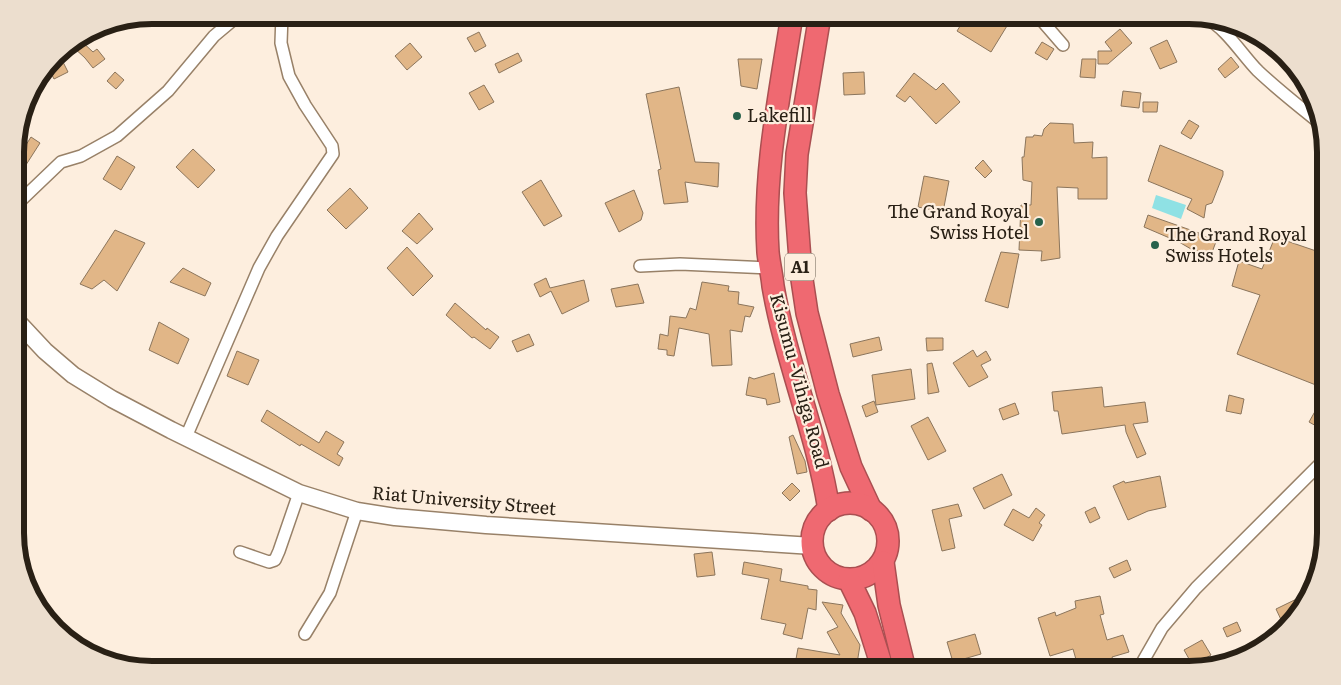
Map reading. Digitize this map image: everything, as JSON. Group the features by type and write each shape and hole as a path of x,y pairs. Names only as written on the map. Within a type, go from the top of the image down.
{"highway":[{"name":"Kisumu -Vihiga Road","path":"791,24 773,143 767,199 768,253 786,342 823,473 829,510"},
{"name":"Kisumu -Vihiga Road","path":"819,24 797,164 795,193 801,273 807,314 828,394 851,467 871,510"},
{"path":"871,510 852,503 840,505 829,510 820,518 815,528 812,540 813,546 818,562 826,571 836,577 849,580 862,578 874,572 883,562"},
{"name":"A1","path":"871,510 876,513 884,524 888,536 888,550 883,562 889,605 903,661"},
{"path":"849,580 865,613 880,661"}],"street":[{"path":"24,198 61,162 81,156 117,136 168,91 214,36 228,24"},
{"path":"186,437 259,268 277,236 334,154 332,146 305,105 289,76 281,43 282,24"},
{"path":"1045,24 1063,44"},
{"path":"1217,27 1260,72 1313,117"},
{"path":"640,266 680,264 770,268"},
{"name":"Riat University Street","path":"24,329 45,351 73,375 112,399 299,492 357,511 395,517 486,525 813,546"},
{"path":"1143,661 1162,628 1196,588 1317,467"},
{"path":"240,552 269,562 274,560 299,492"},
{"path":"305,634 330,593 357,511"}],"water":[{"path":"1156,195 1186,205 1181,219 1152,208"}],"building":[{"path":"961,24 1008,24 991,52 957,31"},
{"path":"1120,29 1132,43 1108,64 1098,64 1098,51 1112,51 1105,42"},
{"path":"479,32 486,46 475,52 467,38"},
{"path":"1167,40 1177,62 1160,69 1150,48"},
{"path":"1042,42 1054,49 1047,60 1035,53"},
{"path":"83,43 93,52 97,49 105,59 93,68 75,49"},
{"path":"410,43 422,57 407,70 395,56"},
{"path":"518,53 522,61 499,73 495,64"},
{"path":"1231,57 1239,67 1225,78 1218,69"},
{"path":"738,59 762,59 757,89 741,86"},
{"path":"1082,59 1096,59 1095,78 1080,77"},
{"path":"63,62 68,72 54,79 51,73 57,65"},
{"path":"115,72 124,80 116,89 107,81"},
{"path":"864,72 865,94 844,95 843,73"},
{"path":"914,73 936,90 943,83 960,102 936,124 910,96 905,102 896,96"},
{"path":"484,85 494,102 479,110 469,93"},
{"path":"679,87 695,162 719,163 718,187 685,182 688,202 664,204 658,170 661,169 646,94"},
{"path":"1123,91 1141,93 1139,108 1121,106"},
{"path":"1143,102 1158,102 1157,112 1143,112"},
{"path":"1189,120 1199,126 1191,139 1181,133"},
{"path":"1050,123 1073,124 1074,143 1093,142 1092,158 1107,157 1107,199 1078,199 1078,188 1057,187 1060,258 1041,261 1042,251 1019,250 1021,205 1031,205 1032,182 1023,180 1022,157 1024,157 1026,137 1042,136 1044,129"},
{"path":"31,137 40,143 24,168 24,148"},
{"path":"1160,145 1223,171 1212,203 1206,205 1204,218 1187,209 1192,199 1148,181"},
{"path":"193,149 215,170 198,188 176,167"},
{"path":"117,156 135,167 121,190 103,179"},
{"path":"983,160 992,171 985,178 975,168"},
{"path":"924,176 949,181 943,212 918,207"},
{"path":"541,180 562,216 544,226 522,192"},
{"path":"350,188 368,208 346,229 327,210"},
{"path":"634,190 643,213 641,220 619,232 605,203"},
{"path":"419,213 433,229 417,244 402,231"},
{"path":"1148,215 1199,233 1198,235 1217,239 1211,255 1191,249 1144,227"},
{"path":"115,230 145,243 117,291 104,280 92,289 80,284"},
{"path":"1275,237 1317,251 1317,385 1237,354 1260,295 1232,286 1239,261 1262,269"},
{"path":"407,247 433,276 413,296 387,268"},
{"path":"1001,252 1019,254 1008,308 985,301"},
{"path":"183,268 211,283 205,296 170,282"},
{"path":"546,278 550,288 584,280 589,301 562,314 551,291 540,297 534,284"},
{"path":"702,282 729,286 728,291 739,292 738,304 754,307 750,317 745,316 742,332 730,330 732,365 712,366 709,334 679,328 674,356 667,355 667,350 658,349 660,334 668,336 670,316 686,318 690,308 696,310"},
{"path":"638,284 644,303 616,307 611,289"},
{"path":"455,303 486,330 487,328 499,337 490,349 474,337 472,338 446,315"},
{"path":"159,322 189,339 178,364 149,350"},
{"path":"529,334 534,345 517,352 512,341"},
{"path":"879,337 882,350 853,357 850,344"},
{"path":"926,338 943,338 943,350 927,351"},
{"path":"973,350 977,357 986,351 991,360 981,365 988,377 969,387 953,363"},
{"path":"237,351 259,360 248,385 227,376"},
{"path":"932,363 939,392 928,394 927,364"},
{"path":"911,369 915,399 876,405 872,375"},
{"path":"774,373 780,402 767,405 766,399 746,395 749,377 754,379"},
{"path":"1102,387 1104,407 1145,402 1148,422 1133,424 1146,454 1137,458 1125,425 1062,434 1058,411 1054,411 1052,392"},
{"path":"1229,395 1244,399 1241,414 1226,411"},
{"path":"874,401 878,412 866,417 862,406"},
{"path":"1015,403 1019,414 1003,420 999,409"},
{"path":"1317,408 1317,426 1309,422"},
{"path":"267,410 319,443 326,431 344,442 337,454 343,458 339,466 301,444 300,446 261,421"},
{"path":"928,417 946,451 928,460 911,426"},
{"path":"793,435 805,461 807,472 797,474 789,437"},
{"path":"1002,474 1012,495 984,509 973,488"},
{"path":"1160,476 1166,507 1148,511 1128,520 1113,486 1124,481 1125,483"},
{"path":"792,483 800,491 790,501 782,493"},
{"path":"958,504 962,516 949,519 955,548 942,551 932,510"},
{"path":"1095,507 1100,518 1090,523 1085,512"},
{"path":"1036,508 1045,515 1039,523 1042,525 1033,541 1004,525 1013,509 1029,518"},
{"path":"712,552 715,575 697,577 694,554"},
{"path":"1127,560 1131,570 1114,578 1109,568"},
{"path":"744,562 782,569 780,581 808,586 808,589 817,590 816,610 808,608 802,639 783,634 786,624 761,619 769,579 742,574"},
{"path":"1100,596 1104,614 1100,615 1107,640 1123,635 1129,652 1112,657 1113,661 1076,661 1073,649 1050,656 1038,618 1055,612 1056,616 1076,608 1075,601"},
{"path":"1300,597 1282,622 1276,609"},
{"path":"822,602 843,605 841,613 860,645 857,661 796,661 798,648 840,655 827,632 838,627"},
{"path":"1237,622 1241,631 1227,637 1223,628"},
{"path":"975,634 981,654 953,661 947,642"},
{"path":"1202,640 1211,655 1202,661 1190,661 1184,650"}],"place":[{"name":"Lakefill","path":"737,116"},
{"name":"The Grand Royal Swiss Hotel","path":"1039,222"},
{"name":"The Grand Royal Swiss Hotels","path":"1155,245"}]}
